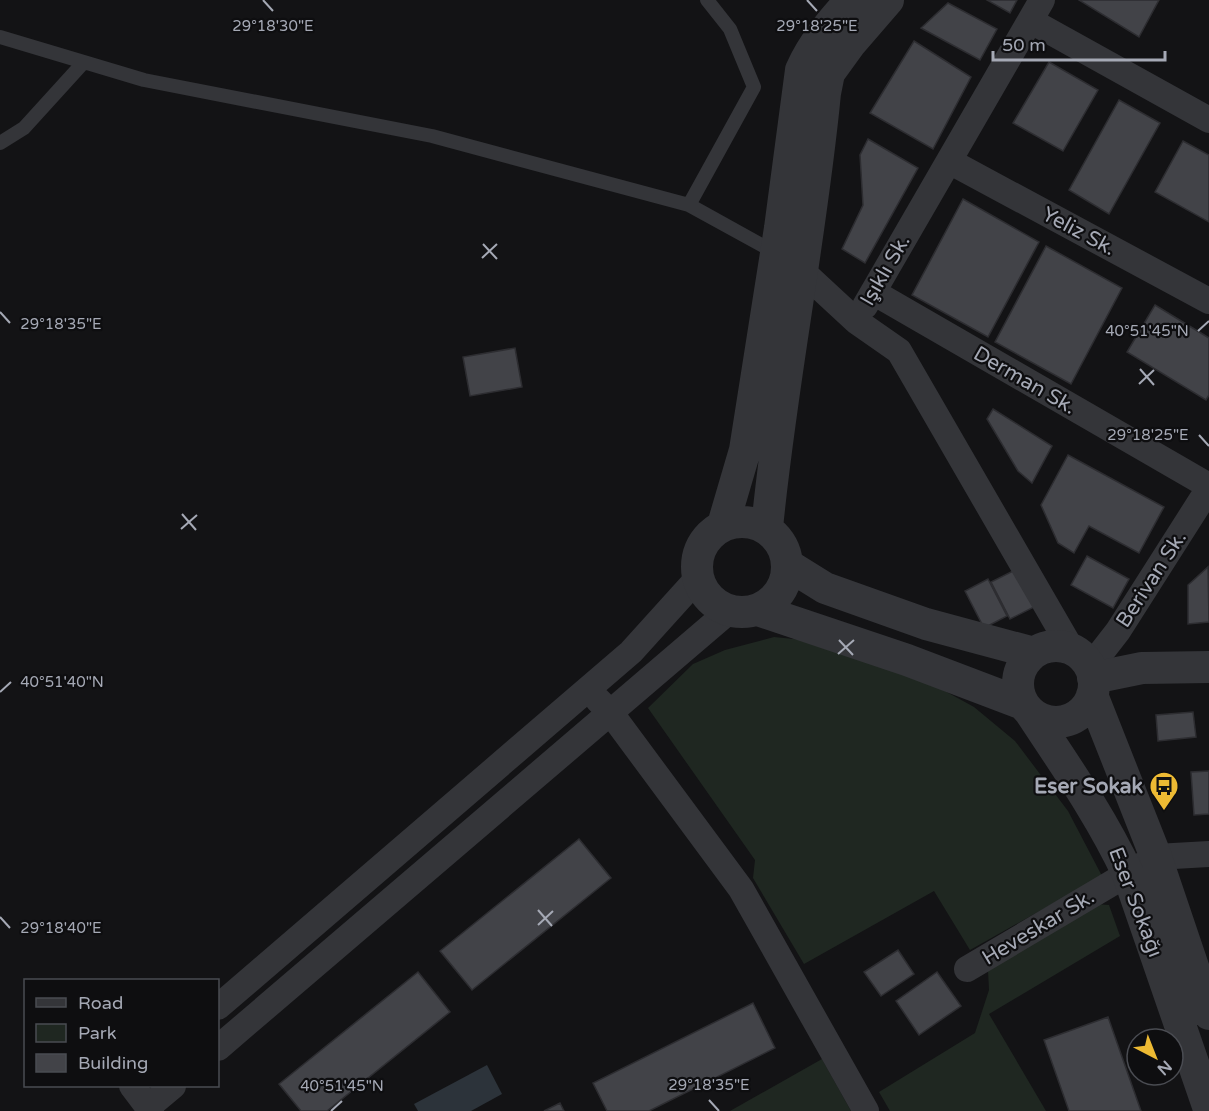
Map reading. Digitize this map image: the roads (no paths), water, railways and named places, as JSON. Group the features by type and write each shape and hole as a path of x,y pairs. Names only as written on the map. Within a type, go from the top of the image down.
{"street":[{"path":"723,525 745,450 776,253 801,70 810,50 851,0"},
{"path":"767,528 774,451 829,73 850,44 888,0"},
{"path":"1036,10 1209,120"},
{"name":"Işıklı Sk.","path":"1036,10 856,321 899,351 1087,673"},
{"name":"Yeliz Sk.","path":"949,161 1209,301"},
{"path":"776,253 802,271 856,321"},
{"name":"Derman Sk.","path":"873,292 1209,487"},
{"name":"Berivan Sk.","path":"1087,673 1118,631 1209,487"},
{"path":"219,1047 610,712 743,610 771,603 780,592 786,579 788,565 781,544 767,528 753,522 723,525 712,532 704,542 698,554 696,566 704,593 715,604 743,610 907,660 1026,708 1040,719 1053,722 1066,721 1077,716 1086,707 1087,673"},
{"path":"788,565 825,588 926,624 1034,653"},
{"path":"219,1006 639,645 698,579"},
{"path":"1026,708 1018,693 1020,671 1034,653 1053,646 1087,673 1142,668 1209,667"},
{"name":"Eser Sokağı","path":"1087,673 1156,857 1209,1014"},
{"path":"588,689 610,712 741,889 866,1111"},
{"name":"Eser Sokağı","path":"1026,708 1089,801 1112,840 1128,874 1209,1109"},
{"name":"Heveskar Sk.","path":"967,969 1156,857 1209,854"},
{"path":"133,1087 149,1109 172,1087"}],"lane":[{"path":"689,205 754,87 730,29 707,0"},
{"path":"0,37 144,80 432,136 689,205 776,253"},
{"path":"0,143 24,128 84,62"}],"place":[{"name":"Eser Sokak","path":"1164,812"}]}
